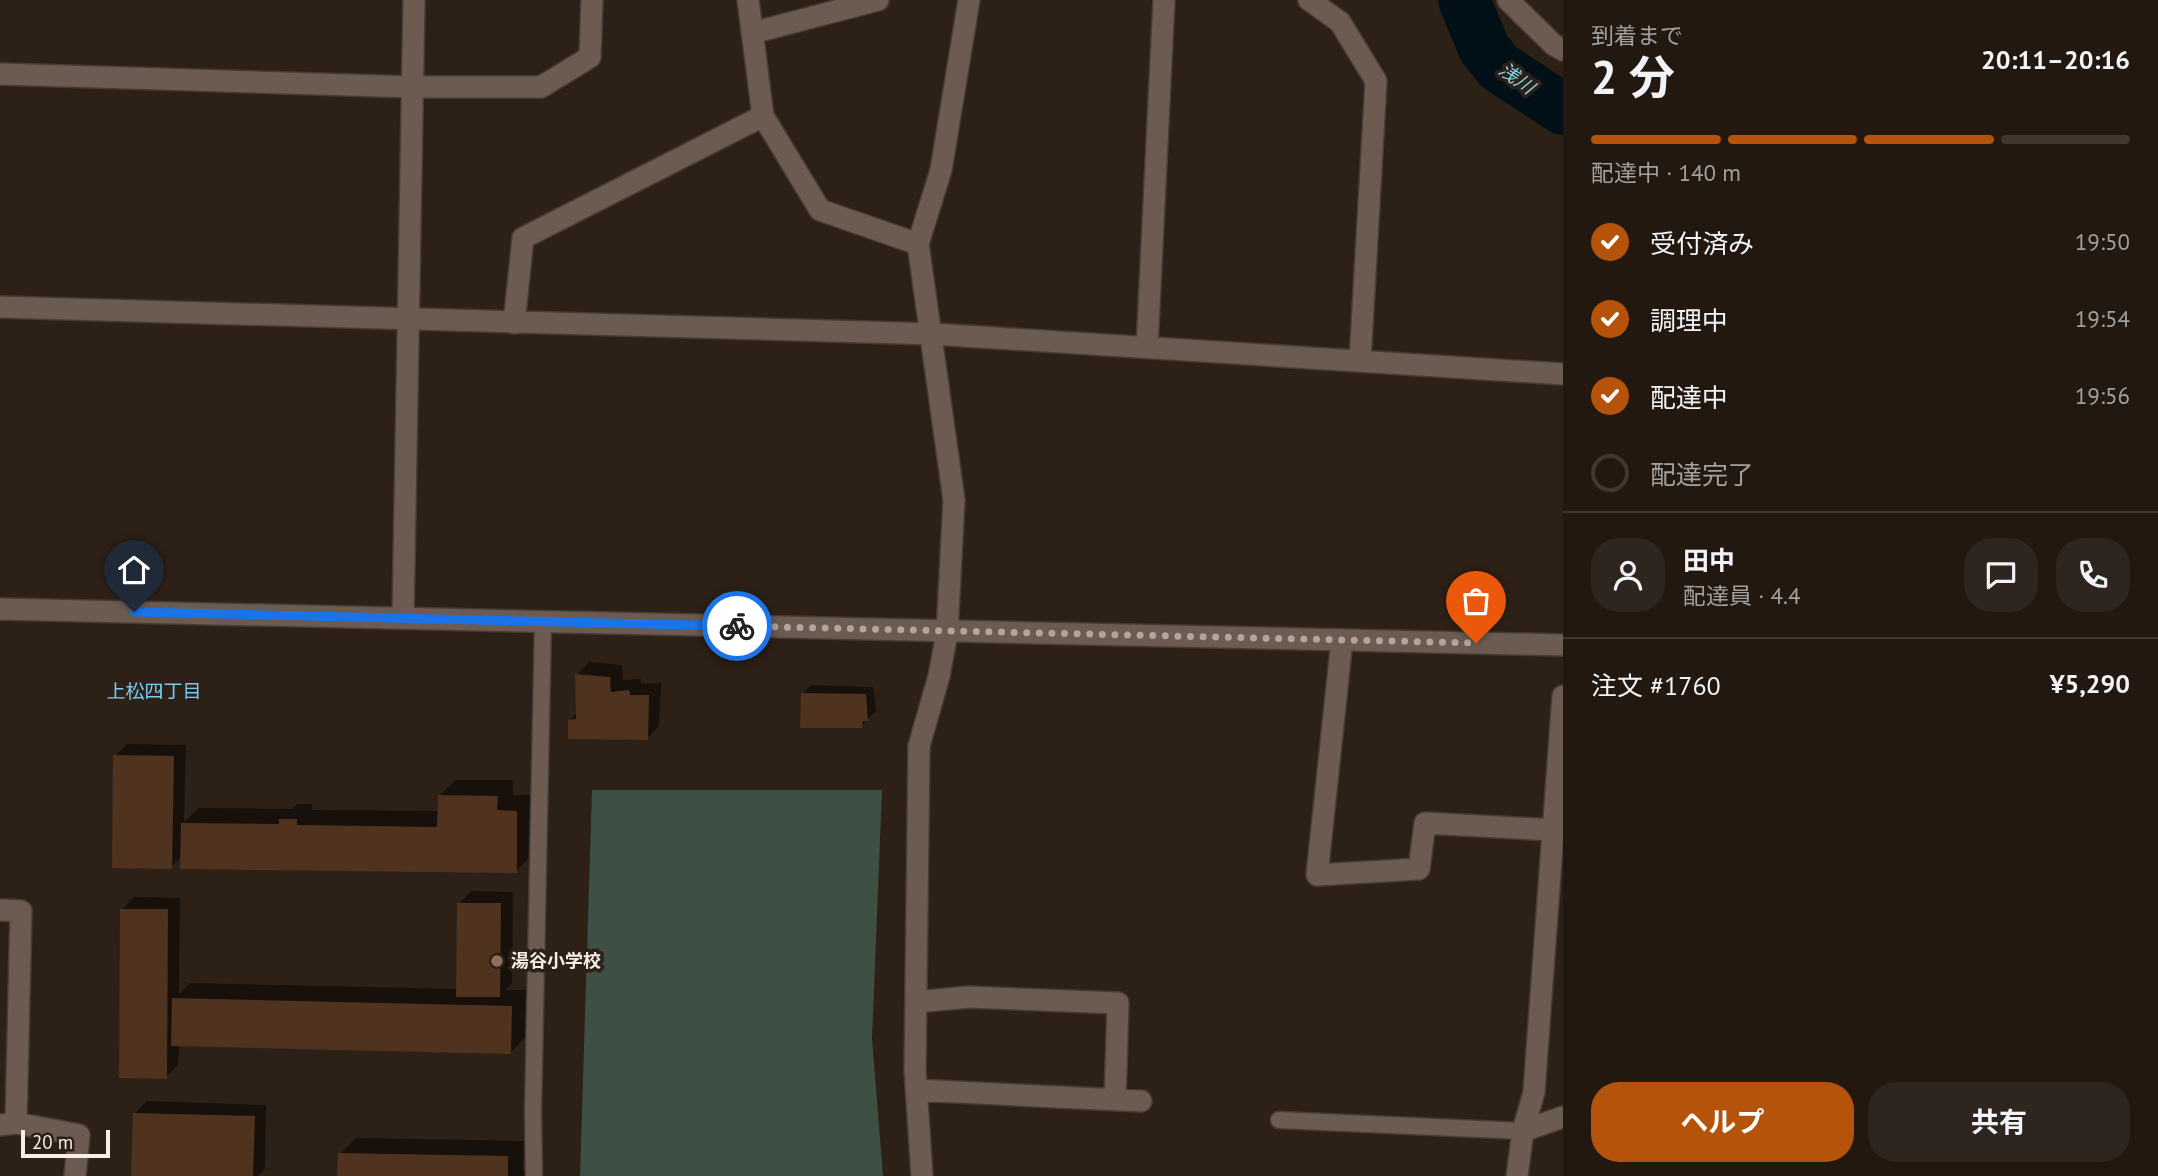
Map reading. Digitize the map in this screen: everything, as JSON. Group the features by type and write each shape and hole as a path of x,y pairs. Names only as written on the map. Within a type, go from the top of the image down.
{"street":[{"path":"403,618 414,0"},
{"path":"0,74 413,88 541,88 590,57 592,0"},
{"path":"748,0 764,117 820,210 918,244"},
{"path":"752,33 878,0"},
{"path":"922,1176 916,1090 919,746 939,676 947,633 954,500 933,334 918,244 941,170 969,0"},
{"path":"1147,348 1164,0"},
{"path":"1309,0 1339,22 1376,81 1360,361"},
{"path":"1508,0 1554,45 1563,50"},
{"path":"514,323 523,238 764,117"},
{"path":"0,307 933,334 1563,374"},
{"path":"0,609 947,633 1563,645"},
{"path":"1342,640 1317,875 1419,869 1425,823 1554,830"},
{"path":"1517,1176 1523,1131 1534,1092 1554,959 1554,830 1563,696"},
{"path":"0,910 21,911 8,1124 79,1135 75,1176"},
{"path":"916,1002 969,997 1118,1003 1115,1100"},
{"path":"916,1090 1141,1101"},
{"path":"1523,1131 1563,1117"}],"lane":[{"path":"534,1176 543,621"},
{"path":"1279,1120 1523,1131"}],"green space":[{"path":"592,790 882,790 872,1039 883,1176 580,1176"}],"building":[{"path":"575,674 610,677 611,692 629,690 630,695 649,695 648,740 568,739 568,720 576,719"},
{"path":"801,693 866,694 868,721 863,721 862,728 800,728"},
{"path":"113,755 174,756 172,869 112,868"},
{"path":"438,795 498,796 497,810 517,811 517,873 180,869 181,823 279,824 279,819 297,819 297,825 437,827"},
{"path":"457,903 501,903 500,997 456,997"},
{"path":"120,909 168,909 167,1079 119,1078"},
{"path":"172,998 512,1006 511,1054 171,1046"},
{"path":"133,1113 255,1116 253,1176 131,1176"},
{"path":"338,1153 508,1156 508,1176 337,1176"}],"waterway":[{"name":"浅川","path":"1464,0 1484,48 1499,67 1563,109"}],"way so far":[{"path":"737,626 947,633 1476,643"}],"place":[{"name":"湯谷小学校","path":"497,961"}],"district":[{"name":"上松四丁目","path":"154,691"}],"route":[{"path":"134,612 737,626"}]}
